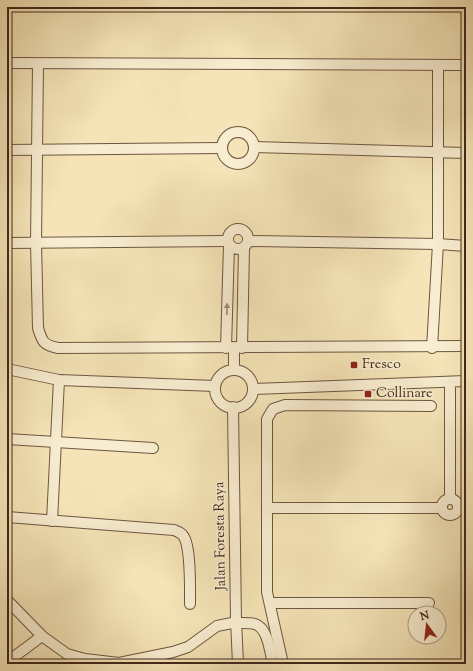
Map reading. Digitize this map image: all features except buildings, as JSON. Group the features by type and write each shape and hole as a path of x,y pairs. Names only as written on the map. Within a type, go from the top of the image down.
{"street":[{"path":"7,63 466,65"},
{"path":"38,64 36,244 38,328 42,340 48,346 58,348 432,348 466,346"},
{"path":"432,348 438,244 438,65"},
{"path":"237,132 249,136 254,147 253,154 249,160 242,164 235,164 228,161 223,156 221,148 226,137 237,132"},
{"path":"254,147 466,153"},
{"path":"7,150 221,148"},
{"path":"234,348 246,244 246,233 240,229 236,229 229,233 228,243 234,370"},
{"path":"7,243 228,243 236,250 246,244 438,244 466,246"},
{"path":"7,369 58,380 215,386"},
{"path":"234,370 241,371 247,375 253,388 252,396 241,406 233,407 220,401 216,394 215,386 222,375 234,370"},
{"path":"52,521 58,380"},
{"path":"253,388 466,381"},
{"path":"450,382 450,499"},
{"path":"283,664 268,592 267,419 273,410 285,405 431,406"},
{"name":"Jalan Foresta Raya","path":"233,407 236,644 238,664"},
{"path":"7,439 152,448"},
{"path":"442,508 444,502 450,499"},
{"path":"267,508 442,508 449,515 455,514 462,508 455,501 450,499"},
{"path":"7,517 174,530 180,532 184,536 187,548 190,604"},
{"path":"270,603 429,603"},
{"path":"8,605 42,636 67,654 84,659 119,663 173,652 188,647 217,626 237,623 255,624 261,628 266,635 273,664"},
{"path":"7,662 42,636"}],"place":[{"name":"Fresco","path":"354,365"},
{"name":"Collinare","path":"368,394"}]}
